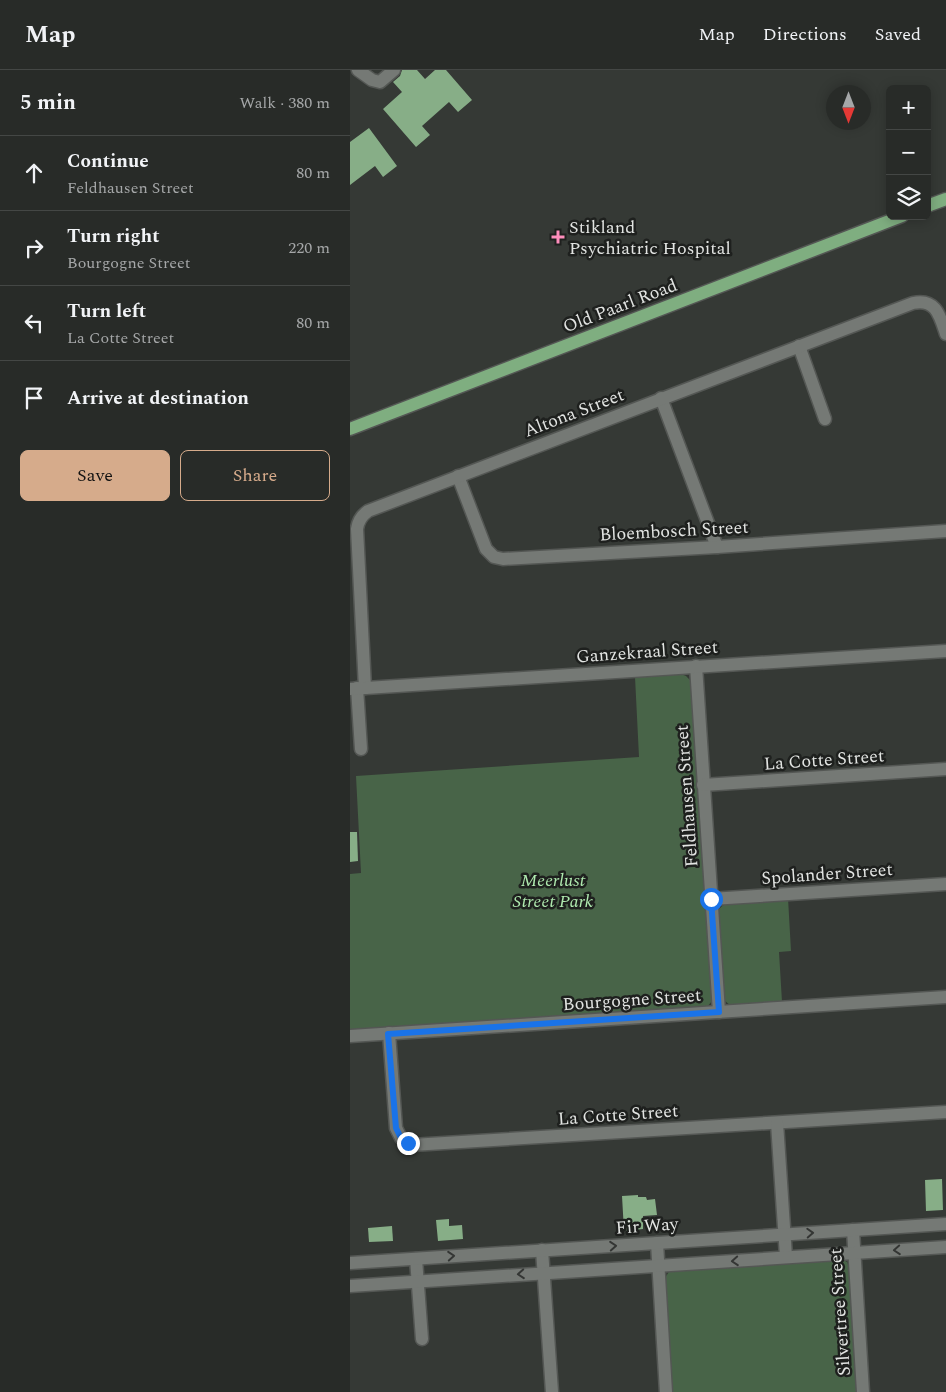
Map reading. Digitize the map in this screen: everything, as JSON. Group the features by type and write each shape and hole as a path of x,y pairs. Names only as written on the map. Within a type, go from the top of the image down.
{"main road":[{"path":"931,205 946,199"},
{"name":"Old Paarl Road","path":"350,428 892,220"}],"street":[{"path":"358,70 372,80 380,82 394,70"},
{"name":"Altona Street","path":"361,749 357,688 355,589 357,529 359,520 368,511 661,398 918,302 929,304 937,310 946,334"},
{"path":"799,346 825,419"},
{"path":"661,398 718,547"},
{"name":"Bloembosch Street","path":"458,476 484,544 490,554 503,559 718,547 946,531"},
{"name":"Ganzekraal Street","path":"357,688 946,651"},
{"name":"Feldhausen Street","path":"696,666 719,1012"},
{"name":"La Cotte Street","path":"704,785 946,770"},
{"name":"Spolander Street","path":"711,899 946,884"},
{"name":"Bourgogne Street","path":"350,1036 946,998"},
{"name":"La Cotte Street","path":"388,1034 396,1128 401,1138 412,1145 946,1112"},
{"path":"777,1123 786,1258"},
{"name":"Fir Way","path":"350,1263 946,1224"},
{"name":"Silvertree Street","path":"852,1230 862,1392"},
{"path":"658,1243 666,1392"},
{"path":"350,1286 946,1247"},
{"path":"542,1250 552,1392"},
{"path":"416,1259 422,1339"}],"green space":[{"name":"Meerlust Street Park","path":"681,674 691,681 712,997 712,1001 707,1007 350,1031 350,874 361,873 356,776 639,757 635,677"},
{"path":"788,898 791,951 779,952 782,1002 731,1006 724,1000 717,914 719,910 729,903"},
{"path":"842,1259 847,1262 849,1267 858,1392 671,1392 665,1278 670,1270"}],"building":[{"path":"402,70 417,70 425,79 435,70 446,70 472,100 458,112 449,102 422,126 430,135 416,147 383,109 402,92 393,82 400,76"},
{"path":"369,128 397,166 383,177 375,166 350,185 350,142"},
{"path":"350,832 357,832 358,861 350,862"},
{"path":"942,1179 943,1210 926,1211 925,1180"},
{"path":"638,1195 638,1197 646,1197 647,1200 655,1199 657,1215 643,1216 643,1229 624,1231 622,1196"},
{"path":"449,1219 449,1226 462,1225 463,1239 438,1241 436,1220"},
{"path":"392,1226 393,1241 369,1242 368,1228"}],"place":[{"name":"Stikland Psychiatric Hospital","path":"558,237"}],"route":[{"path":"408,1143 401,1138 396,1128 388,1034 719,1012 711,899"}]}
